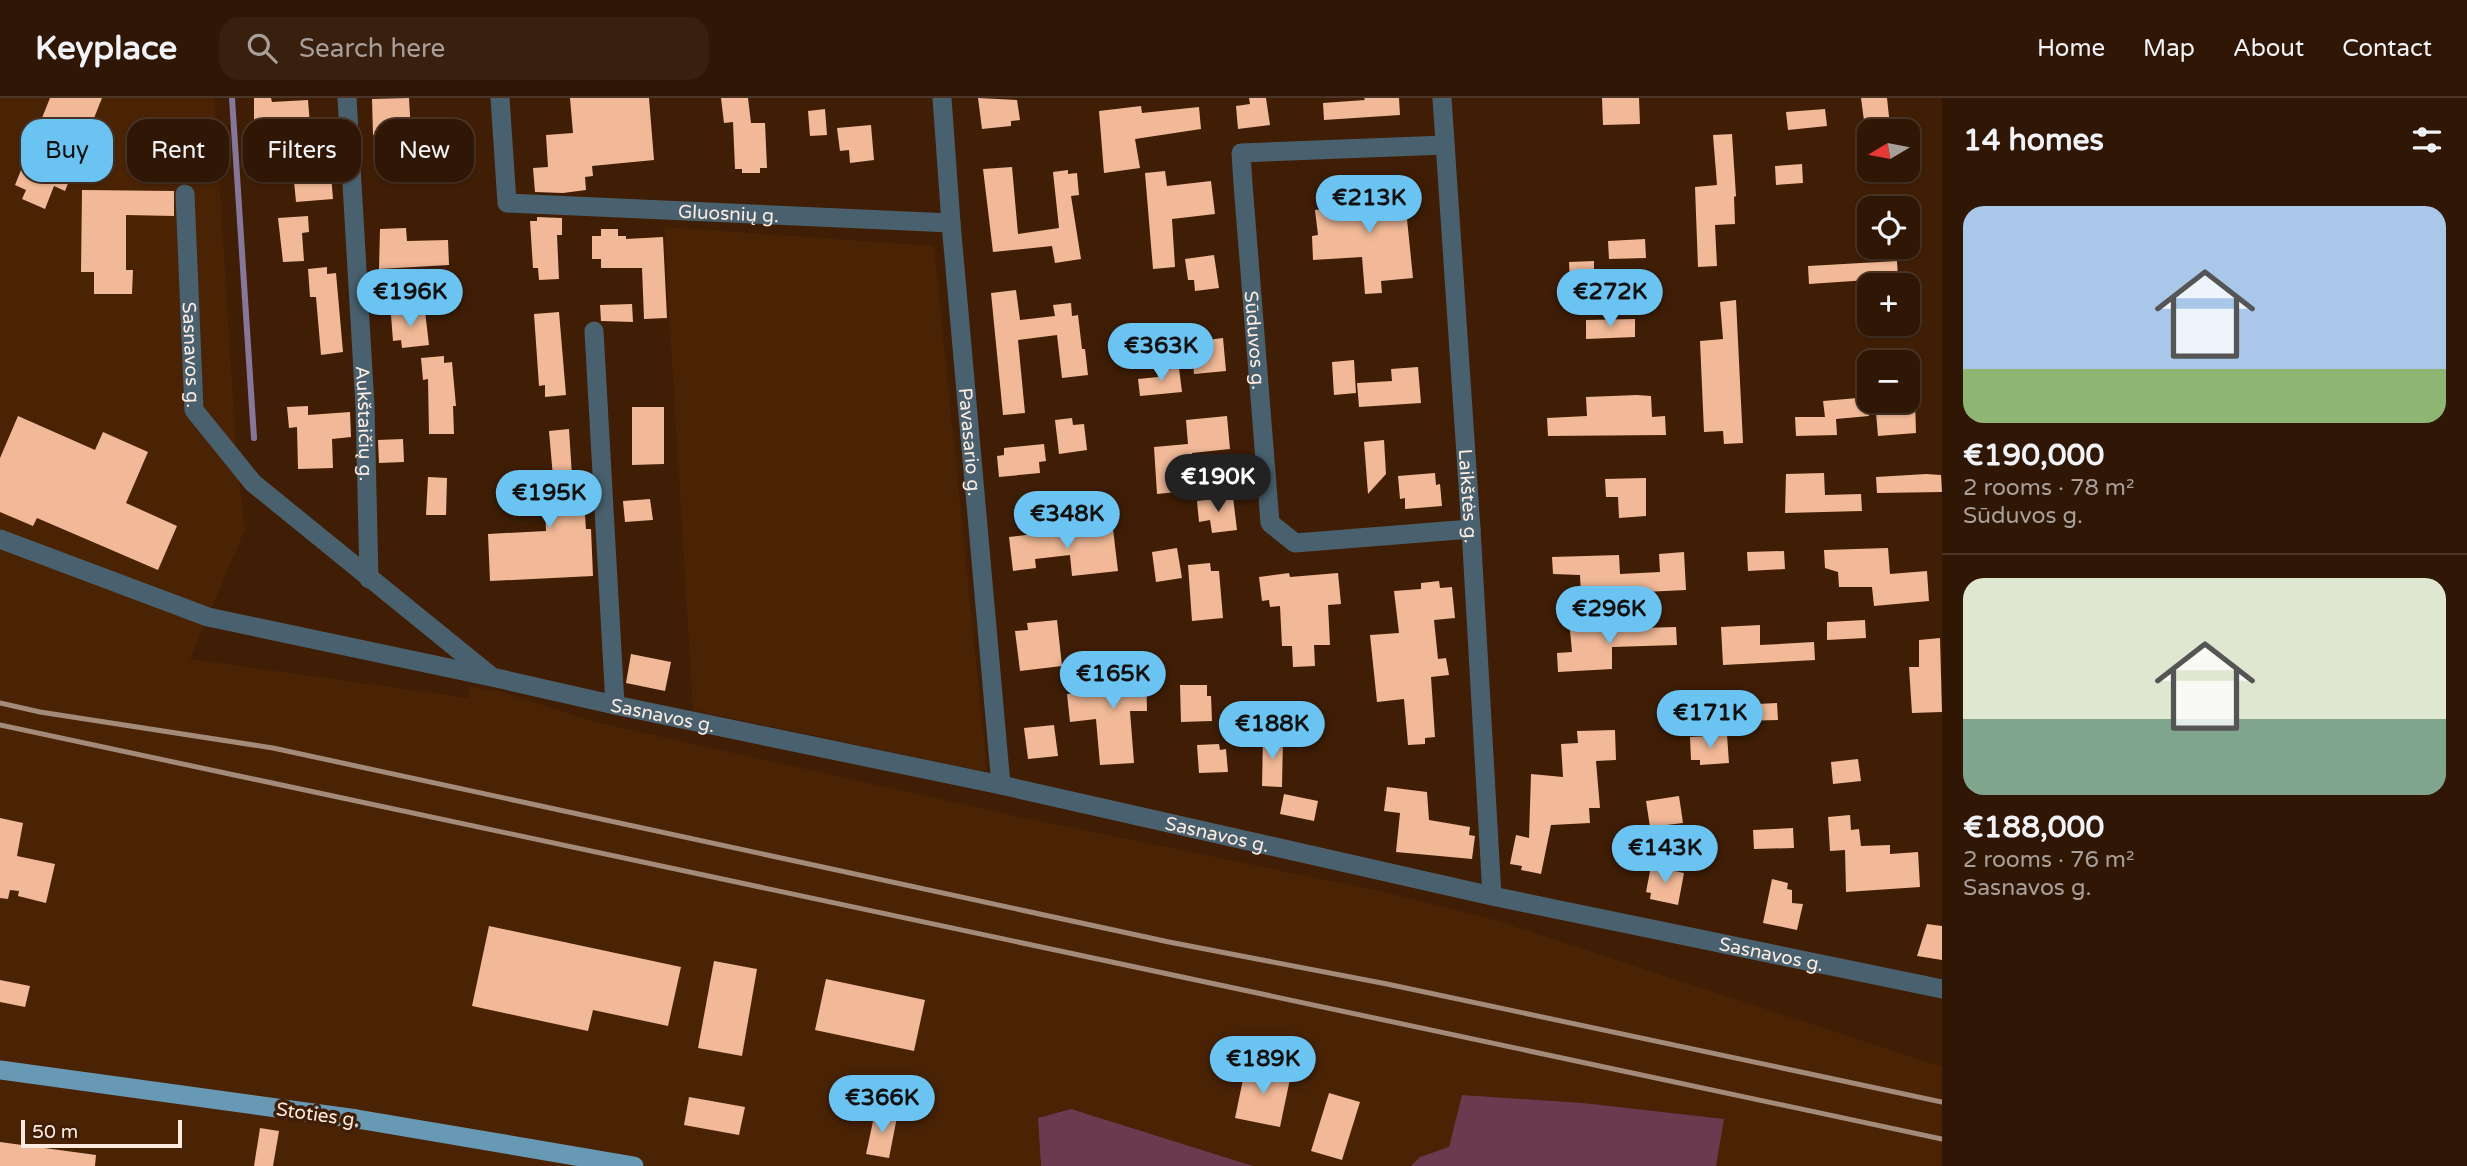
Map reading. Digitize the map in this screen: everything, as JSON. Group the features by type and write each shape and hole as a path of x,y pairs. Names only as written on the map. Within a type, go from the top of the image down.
{"main road":[{"name":"Stoties g.","path":"0,1070 370,1121 634,1166"}],"street":[{"name":"Aukštaičių g.","path":"348,98 365,406 369,579"},
{"name":"Gluosnių g.","path":"500,98 507,203 951,223"},
{"name":"Pavasario g.","path":"942,98 1001,785"},
{"name":"Laikštės g.","path":"1442,98 1492,896"},
{"name":"Sūduvos g.","path":"1446,145 1241,153 1242,184 1270,523 1295,543 1471,529"},
{"name":"Sasnavos g.","path":"185,194 194,410 253,483 492,677"},
{"path":"594,331 615,705"},
{"name":"Sasnavos g.","path":"0,539 208,617 1001,785 1492,896 1942,989"}],"shaded area":[{"path":"0,98 214,98 215,119 127,119 127,182 219,182 237,463 245,529 190,659 468,698 469,686 505,693 595,722 1025,818 1380,891 1485,917 1942,1067 1942,1166 1716,1166 1723,1119 1583,1103 1462,1095 1449,1148 1420,1157 1411,1166 1253,1166 1071,1109 1038,1118 1041,1166 0,1166"},
{"path":"664,227 934,246 987,772 693,710"},
{"path":"1462,1095 1583,1103 1724,1119 1716,1166 1411,1166 1420,1157 1449,1147"},
{"path":"1071,1109 1253,1166 1041,1166 1038,1118"}],"building":[{"path":"50,98 102,98 94,119 42,119"},
{"path":"254,98 271,98 272,102 308,100 310,119 254,119"},
{"path":"409,98 410,119 375,119 373,135 372,99"},
{"path":"570,98 649,98 654,160 592,166 593,176 585,177 586,190 535,192 533,168 548,167 546,135 573,133"},
{"path":"721,98 748,98 751,123 765,123 767,168 760,168 760,173 742,173 742,169 735,169 733,122 724,123"},
{"path":"978,98 1017,100 1020,120 1011,121 1011,126 982,129"},
{"path":"1249,98 1266,98 1270,125 1238,129 1236,106 1250,104"},
{"path":"1364,98 1399,98 1400,115 1324,120 1323,103 1365,100"},
{"path":"1602,98 1639,98 1640,124 1603,125"},
{"path":"1861,98 1887,98 1889,119 1864,119"},
{"path":"1141,106 1142,113 1199,107 1201,129 1135,139 1140,168 1104,173 1099,111"},
{"path":"825,109 827,135 810,136 808,111"},
{"path":"1825,109 1827,126 1788,130 1786,112"},
{"path":"871,125 874,160 850,163 849,150 840,151 837,128"},
{"path":"1732,134 1735,224 1715,225 1717,266 1698,267 1695,187 1717,185 1713,135"},
{"path":"1802,164 1803,183 1776,185 1775,166"},
{"path":"1012,167 1018,234 1059,228 1053,172 1068,170 1068,174 1077,173 1079,195 1071,196 1081,259 1055,263 1052,246 993,252 983,169"},
{"path":"21,170 21,182 69,182 65,191 54,186 45,209 22,199 26,190 15,185"},
{"path":"1165,171 1167,186 1211,181 1215,214 1172,219 1175,267 1153,269 1145,173"},
{"path":"1403,180 1413,278 1381,281 1382,293 1365,294 1362,257 1313,260 1312,236 1318,235 1315,210 1370,203 1368,185"},
{"path":"294,182 332,182 333,199 296,202"},
{"path":"82,190 174,191 174,216 126,215 126,270 133,270 132,294 94,294 94,272 81,272"},
{"path":"308,216 309,232 302,233 304,261 283,262 278,218"},
{"path":"537,217 562,218 562,235 557,235 559,279 539,280 538,268 533,268 530,221 537,221"},
{"path":"406,228 407,241 448,240 449,265 379,269 380,229"},
{"path":"601,229 618,229 618,236 626,236 626,239 663,237 667,318 644,319 642,268 601,268 601,259 592,259 592,236 601,236"},
{"path":"1645,239 1646,258 1609,259 1608,241"},
{"path":"1214,255 1219,288 1195,291 1194,280 1188,280 1185,259"},
{"path":"1594,261 1594,279 1570,280 1569,262"},
{"path":"1897,261 1898,273 1857,273 1857,281 1809,284 1808,266"},
{"path":"327,267 327,274 336,273 343,352 321,355 316,297 310,297 308,269"},
{"path":"1016,290 1020,320 1055,316 1053,305 1071,303 1072,316 1078,315 1088,375 1062,378 1057,335 1018,340 1025,413 1003,415 991,293"},
{"path":"1736,300 1743,443 1724,444 1723,431 1704,432 1700,341 1723,339 1720,302"},
{"path":"632,304 633,322 601,321 600,305"},
{"path":"425,311 429,345 402,348 401,340 393,341 391,315"},
{"path":"559,312 566,395 545,397 545,385 539,386 534,314"},
{"path":"1635,319 1635,337 1586,339 1586,320"},
{"path":"1223,338 1226,371 1194,374 1191,342"},
{"path":"444,356 444,363 452,362 456,406 453,406 454,434 429,434 428,379 423,380 421,358"},
{"path":"1354,360 1356,393 1334,395 1332,362"},
{"path":"1418,367 1421,403 1359,407 1357,383 1392,381 1391,369"},
{"path":"1179,368 1182,392 1140,396 1138,379 1158,377 1157,371"},
{"path":"1651,396 1652,417 1665,416 1666,435 1548,436 1547,418 1587,416 1586,397"},
{"path":"1857,398 1857,413 1869,413 1869,416 1836,419 1837,435 1796,436 1795,417 1825,417 1823,401"},
{"path":"308,406 308,415 350,412 351,437 332,439 333,468 298,469 297,427 289,428 287,407"},
{"path":"632,407 664,407 664,464 632,465"},
{"path":"1876,413 1915,413 1916,433 1878,436"},
{"path":"18,416 95,450 103,432 148,452 126,503 177,526 158,570 37,518 33,526 0,512 0,458"},
{"path":"1227,416 1230,449 1192,453 1196,490 1157,494 1154,447 1188,444 1186,420"},
{"path":"1072,418 1073,425 1084,424 1087,450 1059,454 1055,420"},
{"path":"569,429 572,476 582,475 586,529 591,529 593,576 490,581 488,534 546,531 545,506 552,506 550,477 553,477 549,431"},
{"path":"403,439 404,462 379,463 378,440"},
{"path":"1384,440 1386,474 1368,494 1364,442"},
{"path":"1044,444 1046,461 1039,462 1040,473 999,477 997,456 1004,455 1004,448"},
{"path":"1435,473 1436,485 1440,484 1442,506 1405,509 1405,498 1400,499 1398,476"},
{"path":"1824,473 1825,495 1861,494 1862,511 1785,513 1786,474"},
{"path":"1941,475 1942,492 1877,493 1876,477"},
{"path":"428,477 447,478 446,515 426,515"},
{"path":"1646,478 1646,516 1619,518 1618,497 1606,497 1605,479"},
{"path":"1233,497 1237,530 1212,533 1210,520 1199,522 1197,501"},
{"path":"650,499 653,520 625,522 623,501"},
{"path":"1113,529 1118,571 1072,576 1070,555 1035,559 1036,568 1013,571 1009,537 1041,533 1042,537"},
{"path":"1177,548 1182,578 1156,582 1152,552"},
{"path":"1888,548 1890,574 1927,571 1929,601 1874,606 1872,587 1839,587 1838,572 1825,568 1824,550"},
{"path":"1784,551 1785,569 1748,571 1747,552"},
{"path":"1684,552 1686,590 1581,595 1580,575 1553,574 1552,557 1619,555 1620,574 1660,572 1659,554"},
{"path":"1210,563 1211,571 1219,571 1223,618 1192,621 1188,565"},
{"path":"1289,573 1290,577 1338,573 1341,604 1328,605 1330,645 1314,645 1315,666 1293,667 1292,646 1282,646 1280,606 1270,607 1269,600 1262,601 1259,577"},
{"path":"1439,581 1440,588 1452,587 1455,618 1434,620 1438,659 1446,658 1449,675 1431,677 1435,737 1425,738 1425,744 1408,745 1404,699 1377,702 1370,635 1399,633 1394,591 1421,589 1421,583"},
{"path":"1057,620 1062,666 1020,671 1015,631 1028,630 1027,623"},
{"path":"1865,620 1866,638 1827,640 1827,622"},
{"path":"1760,625 1760,645 1814,642 1815,660 1723,665 1721,627"},
{"path":"1676,627 1677,645 1612,647 1612,669 1558,672 1557,653 1572,652 1570,630"},
{"path":"1940,638 1942,712 1912,713 1909,667 1919,667 1919,640"},
{"path":"631,654 671,662 665,691 626,683"},
{"path":"1146,666 1147,711 1130,711 1134,763 1100,765 1096,719 1070,722 1067,694 1104,690 1103,667"},
{"path":"1180,685 1207,685 1207,696 1211,696 1212,721 1181,722"},
{"path":"1777,703 1778,720 1739,721 1738,705"},
{"path":"1054,725 1058,756 1028,759 1024,728"},
{"path":"1615,730 1616,760 1596,761 1600,808 1589,808 1590,823 1551,825 1541,874 1521,870 1522,866 1510,864 1516,835 1529,838 1531,774 1563,777 1561,744 1578,743 1577,731"},
{"path":"1263,735 1283,736 1282,787 1262,786"},
{"path":"1727,735 1729,763 1700,765 1700,760 1691,760 1690,737"},
{"path":"1219,744 1220,750 1226,749 1228,772 1199,773 1197,745"},
{"path":"1858,759 1861,781 1833,784 1831,762"},
{"path":"1387,787 1427,792 1429,820 1470,827 1469,835 1475,836 1472,859 1396,852 1400,813 1384,811"},
{"path":"1284,794 1318,801 1314,821 1280,814"},
{"path":"1679,796 1683,823 1650,827 1646,801"},
{"path":"1850,815 1851,830 1859,829 1861,846 1890,845 1890,854 1918,852 1920,887 1846,892 1845,850 1830,851 1828,817"},
{"path":"0,818 23,823 17,856 55,864 46,903 18,896 19,891 10,890 8,899 0,898"},
{"path":"1793,828 1794,848 1754,849 1753,830"},
{"path":"1651,866 1684,873 1678,905 1650,899 1651,893 1646,892"},
{"path":"1772,879 1788,883 1787,889 1792,890 1792,903 1803,904 1797,930 1763,923"},
{"path":"1927,924 1942,926 1942,960 1917,956"},
{"path":"489,926 681,967 668,1026 593,1010 588,1031 472,1006"},
{"path":"714,961 757,969 742,1056 698,1048"},
{"path":"826,979 925,1000 914,1051 815,1030"},
{"path":"0,980 30,986 25,1007 0,1002"},
{"path":"1246,1065 1291,1074 1280,1127 1235,1118"},
{"path":"1329,1093 1360,1102 1342,1160 1311,1151"},
{"path":"689,1097 745,1107 739,1135 684,1125"},
{"path":"875,1112 897,1117 889,1158 866,1154"},
{"path":"260,1128 279,1131 273,1166 254,1166"},
{"path":"0,1142 96,1155 95,1166 0,1166"}],"waterway":[{"path":"232,98 254,438"}],"railway":[{"path":"0,703 40,712 273,748 1169,942 1387,984 1942,1102"},
{"path":"0,725 1942,1139"}]}
